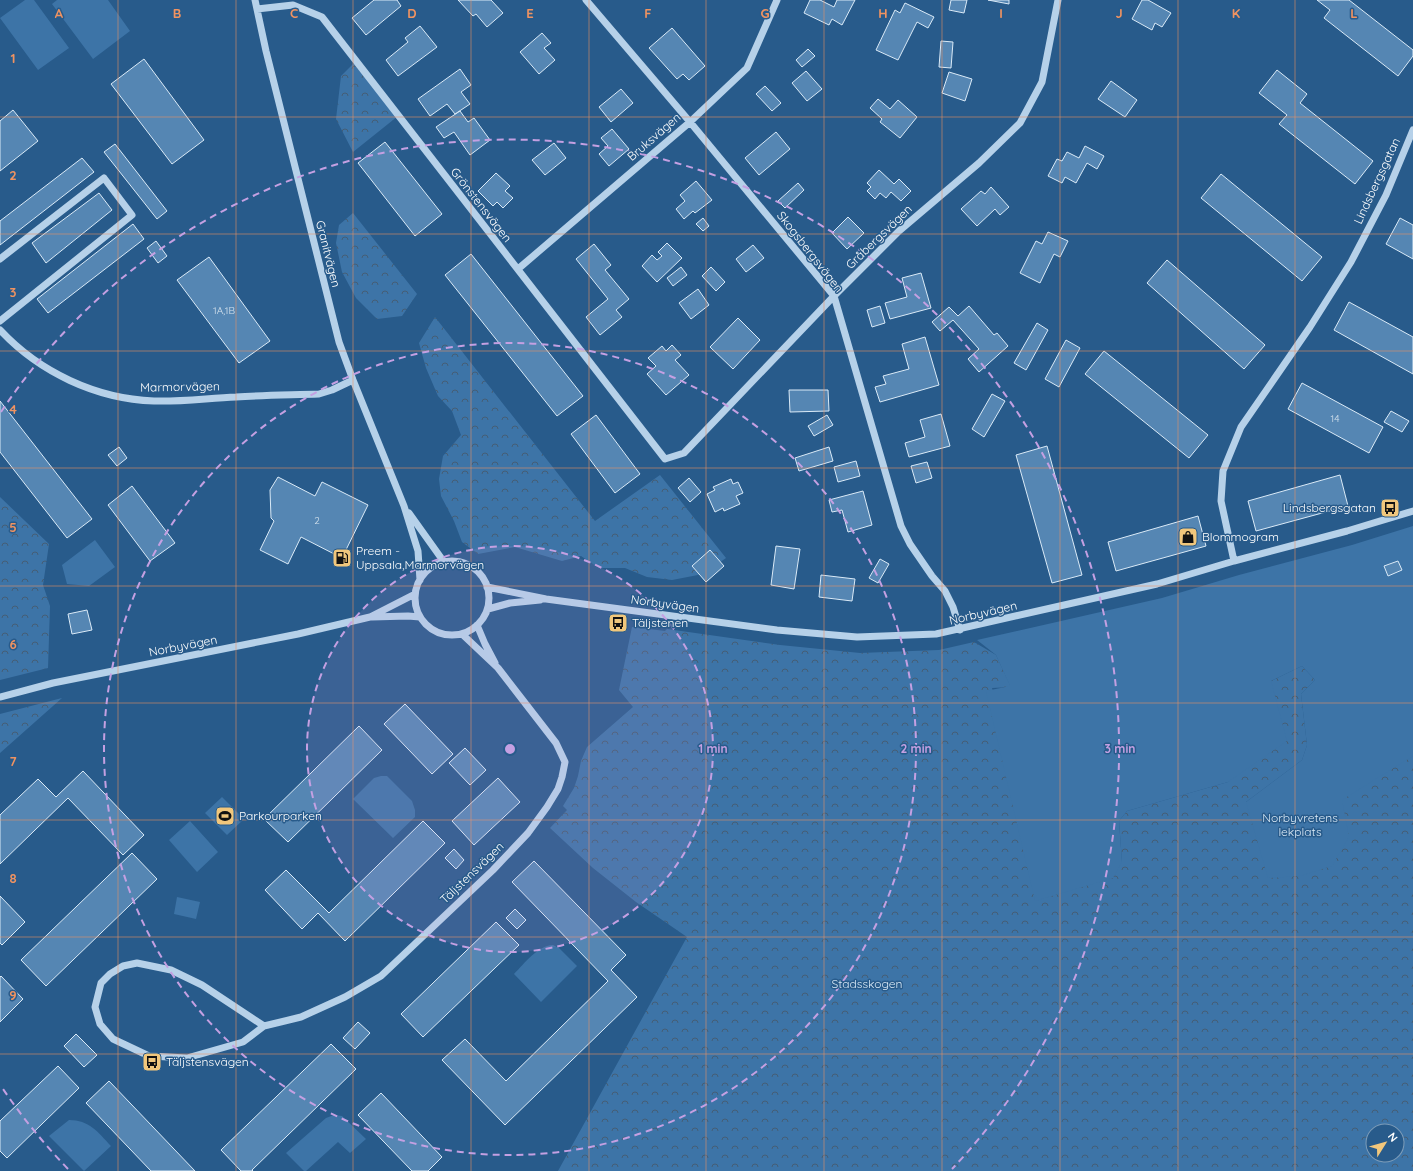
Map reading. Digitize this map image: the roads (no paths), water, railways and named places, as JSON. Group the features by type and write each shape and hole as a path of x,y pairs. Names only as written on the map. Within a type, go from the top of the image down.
{"street":[{"name":"Granitvägen","path":"255,0 266,51 339,342 404,506 418,551 420,580"},
{"name":"Skogsbergsvägen","path":"586,0 690,122 834,296 901,526 910,544 945,592 953,607 960,630"},
{"name":"Bruksvägen","path":"518,269 690,122 747,68 777,0"},
{"name":"Gråbergsvägen","path":"665,459 684,453 834,296 899,231 979,163 1020,123 1042,82 1058,0"},
{"name":"Grönstensvägen","path":"257,9 293,5 322,18 665,459"},
{"name":"Lindsbergsgatan","path":"1234,561 1221,501 1223,471 1241,427 1310,327 1351,262 1386,195 1413,130"},
{"path":"0,260 104,178 132,215 0,321"},
{"name":"Marmorvägen","path":"0,330 33,360 61,376 88,389 122,397 154,401 319,394 332,390 353,380"},
{"name":"Granitvägen","path":"404,506 444,562"},
{"name":"Norbyvägen","path":"488,587 546,599 777,630 857,637 936,634 960,630 1156,584 1234,561 1347,531 1413,511"},
{"path":"456,561 468,564 478,571 486,581 490,597 488,609 483,620 470,631 455,636 442,634 430,628 420,617 415,607 415,594 420,580 431,568 444,562 456,561"},
{"name":"Norbyvägen","path":"370,617 415,594"},
{"name":"Norbyvägen","path":"488,609 510,603 546,599"},
{"name":"Norbyvägen","path":"0,697 53,683 298,634 370,617 420,617"},
{"name":"Täljstensvägen","path":"477,625 498,668"},
{"name":"Täljstensvägen","path":"264,1026 202,985 170,970 137,963 123,966 110,974 101,983 95,1007 100,1024 113,1039 149,1056 186,1058 243,1042 264,1026 301,1017 345,997 381,976 493,870 528,833 547,807 558,789 565,762 556,743 498,668 462,634"}],"place":[{"name":"Lindsbergsgatan","path":"1390,508"},
{"name":"Blommogram","path":"1188,537"},
{"name":"Preem - Uppsala,Marmorvägen","path":"342,558"},
{"name":"Täljstenen","path":"618,623"},
{"name":"Parkourparken","path":"225,816"},
{"name":"Täljstensvägen","path":"152,1062"}],"park label":[{"name":"Norbyvretens lekplats","path":"1300,825"},
{"name":"Stadsskogen","path":"867,984"}]}
